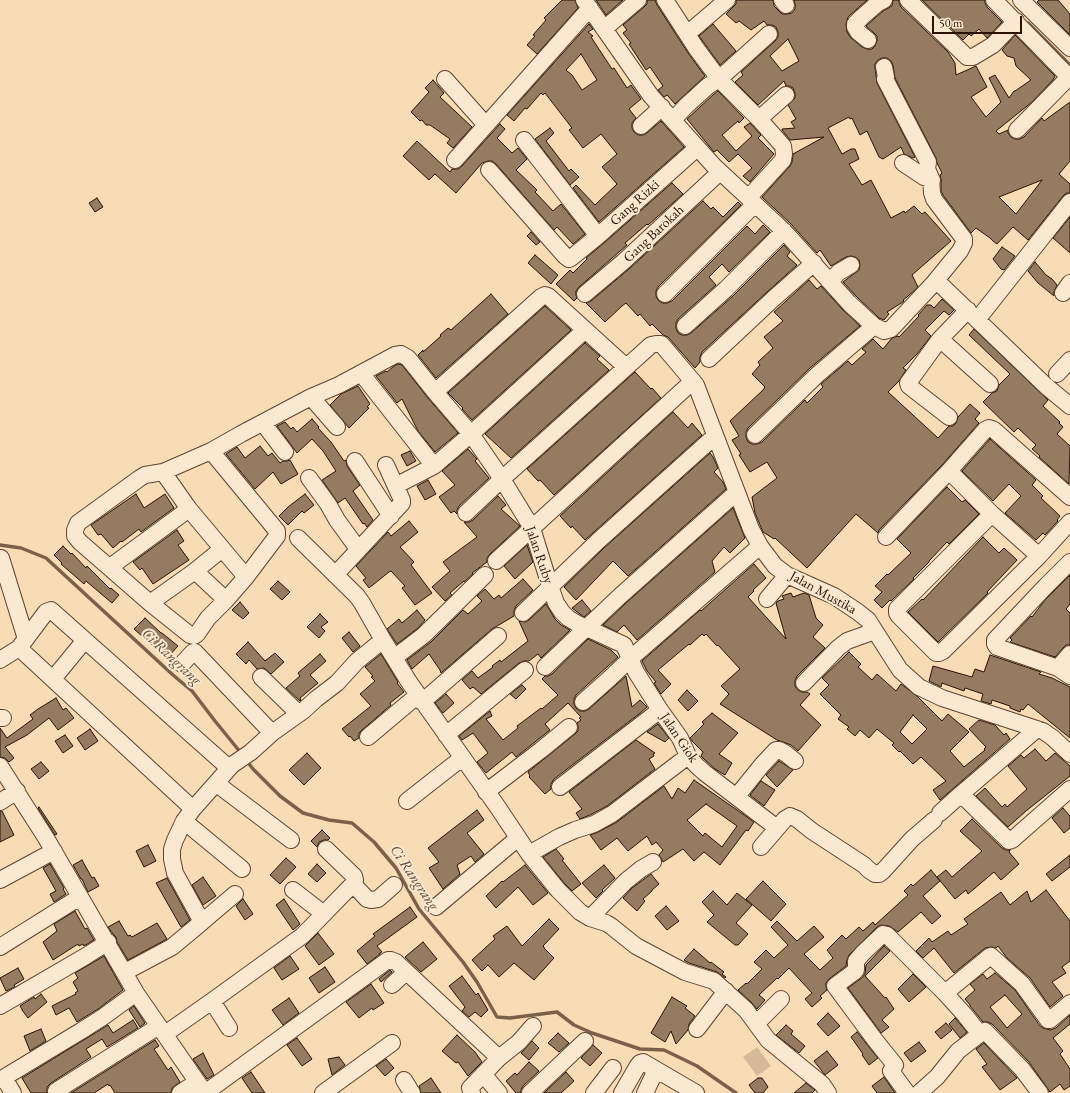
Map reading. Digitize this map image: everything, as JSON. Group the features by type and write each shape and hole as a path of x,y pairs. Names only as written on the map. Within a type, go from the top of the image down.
{"street":[{"path":"604,29 638,0"},
{"path":"665,0 719,79 759,119 784,150 783,160 752,201 665,294"},
{"path":"687,34 727,0"},
{"path":"868,40 858,32 855,24 878,3 884,0"},
{"path":"908,0 967,57 973,57 993,45 1016,21"},
{"path":"994,0 1069,77 1017,130"},
{"path":"1021,0 1070,48"},
{"path":"455,160 587,4 648,92 697,148 720,172 784,231 849,303 874,326 884,331 891,329 934,284 960,251 964,243 964,239 936,202 932,193 932,180 927,168 928,162 885,80 886,77 884,68"},
{"path":"673,120 708,86 719,79 769,34"},
{"path":"445,79 486,125"},
{"path":"759,119 786,95"},
{"path":"640,126 662,107"},
{"path":"524,140 598,236"},
{"name":"Gang Rizki","path":"489,170 565,256 567,258 571,258 697,148"},
{"path":"903,163 924,177 932,180"},
{"name":"Gang Barokah","path":"585,294 623,262 720,172"},
{"path":"949,418 909,386 908,383 940,339 973,315 1070,202"},
{"path":"686,326 726,289 784,231"},
{"path":"709,359 814,263"},
{"path":"830,281 839,272 851,265"},
{"path":"934,284 942,285 1046,386 1070,406"},
{"path":"435,392 542,296 545,295 548,296 626,367 502,479 466,514"},
{"path":"755,435 816,375 874,326"},
{"path":"401,483 434,466 585,330"},
{"path":"940,339 990,384"},
{"name":"Jalan Mustika","path":"626,367 651,345 660,344 664,346 694,381 751,529 760,546 775,566 787,575 822,590 847,604 868,620 896,665 919,687 942,698 1037,729 1048,734 1070,754"},
{"name":"Jalan Ruby","path":"361,373 395,355 400,354 408,358 471,434 502,479 532,528 556,603 562,612 568,618 586,628 624,645 631,658"},
{"path":"1057,374 1070,360"},
{"path":"211,451 277,531 278,536 246,577 208,618 194,636 190,635 150,603 76,538 74,533 78,523 140,478 149,474 163,472 211,451 311,397 361,373 434,466"},
{"path":"496,561 694,381"},
{"path":"311,397 337,427"},
{"path":"263,423 285,452"},
{"path":"886,537 988,428 992,428 1070,497"},
{"path":"523,613 598,541 715,436"},
{"path":"355,461 391,516"},
{"path":"334,575 401,504 402,501 386,465"},
{"path":"949,471 992,514 1038,556"},
{"path":"163,472 189,509 246,577"},
{"path":"309,478 358,549"},
{"path":"545,667 632,585 737,492"},
{"path":"110,567 189,509"},
{"path":"992,514 897,609 899,616 936,653 943,651 1070,522"},
{"path":"298,538 357,596 420,699 529,854 558,890 580,912 590,918 611,926 636,946 685,972 714,981 746,1010 768,1040 822,1084 828,1093"},
{"path":"583,702 631,658 760,546"},
{"path":"150,603 195,571 222,549"},
{"path":"1,558 22,643 53,680 183,824 242,869"},
{"path":"1070,562 995,640 997,647 1064,672 1070,654"},
{"path":"195,571 226,600"},
{"path":"394,658 424,635 458,603 485,574"},
{"path":"767,599 787,575"},
{"path":"0,660 22,643 46,612 50,610 85,640 240,761"},
{"path":"804,683 838,648 847,641 875,631"},
{"path":"368,736 420,699 498,636"},
{"path":"53,680 85,640"},
{"path":"202,922 173,867 172,853 183,824 217,784 240,761 272,733 299,714 337,683 358,661 383,640"},
{"path":"182,664 193,652 195,652 272,733"},
{"name":"Jalan Giok","path":"631,658 636,672 680,738 688,756 697,766 777,828"},
{"path":"446,735 525,670"},
{"path":"261,677 299,714"},
{"path":"560,787 660,710"},
{"path":"486,792 569,727"},
{"path":"761,847 785,819 790,816 864,865 875,874 879,874 912,839 961,794 1037,729"},
{"path":"737,796 776,750 785,753 795,761"},
{"path":"529,854 559,837 594,824 612,814 688,756"},
{"path":"407,801 462,758"},
{"path":"0,766 54,851 108,942 136,993 202,1089"},
{"path":"217,784 291,840"},
{"path":"961,794 1009,841 1070,789"},
{"path":"0,802 17,791"},
{"path":"436,907 518,838"},
{"path":"56,1091 212,1001 302,936 353,884 355,880 354,876 326,850"},
{"path":"0,880 54,851"},
{"path":"590,918 626,881 653,862"},
{"path":"353,884 367,899 371,900 378,899 394,885"},
{"path":"293,890 324,914"},
{"path":"124,972 172,947 235,894"},
{"path":"0,947 80,897"},
{"path":"907,1093 892,1071 895,1065 835,986 856,970 856,961 884,934 945,993 980,1034"},
{"path":"0,1006 72,965 108,942"},
{"path":"945,993 990,956 993,957 1005,970 1013,975 1022,984 1048,1020 1050,1020 1070,1003"},
{"path":"180,1093 202,1089 388,960 394,961 499,1058"},
{"path":"392,985 406,972"},
{"path":"697,1029 726,991"},
{"path":"13,1093 2,1079 103,1017 136,993"},
{"path":"756,1023 781,999"},
{"path":"212,1001 230,1028"},
{"path":"472,1093 470,1088 499,1058 519,1042 533,1026"},
{"path":"919,1093 937,1076 958,1051 980,1034 985,1032 988,1033 1022,1069 1040,1093"},
{"path":"530,1093 585,1041"},
{"path":"323,1093 392,1043"},
{"path":"622,1093 640,1063 645,1063 696,1093"},
{"path":"594,1093 613,1068"},
{"path":"645,1093 656,1070"},
{"path":"483,1074 499,1093"}],"shaded area":[{"path":"757,1047 771,1066 757,1076 743,1057"}],"building":[{"path":"562,0 575,0 578,8 537,54 527,45 535,36 533,35 546,20 544,18"},
{"path":"596,0 623,0 606,15"},
{"path":"647,0 655,0 688,53 705,76 675,104 667,95 664,97 658,90 663,86 650,67 646,70 629,44 631,43 623,33 627,30 623,25 647,4"},
{"path":"736,0 773,0 774,6 782,14 787,14 792,13 795,9 794,0 867,0 848,17 846,24 847,32 850,37 862,47 872,49 877,41 877,36 866,26 883,11 892,6 893,0 899,0 901,7 948,52 955,63 956,75 976,66 987,87 971,97 986,117 1001,102 989,78 995,75 1009,98 1014,91 1031,80 1016,66 1014,58 1007,56 1002,50 1015,35 1055,76 1032,102 996,131 999,134 1008,130 1011,137 1020,139 1024,137 1042,118 1044,121 1070,102 1070,161 1059,174 1070,184 1070,193 1066,193 1063,196 1028,240 1013,227 997,244 976,228 971,233 941,191 940,175 942,173 936,158 895,78 891,61 887,58 878,60 875,64 877,83 915,157 913,158 904,154 901,147 883,159 879,157 867,131 860,135 852,118 850,119 849,117 828,128 842,154 851,149 855,149 859,159 849,164 862,185 871,180 891,218 904,211 905,213 914,206 922,214 925,212 951,241 912,275 918,287 903,300 903,302 887,312 889,314 884,320 879,318 843,282 859,270 859,260 851,256 846,257 831,266 820,250 817,253 791,224 762,197 790,166 793,154 824,137 790,140 782,130 795,128 791,122 796,119 788,105 795,98 795,93 793,88 786,86 784,81 758,105 735,82 743,75 741,72 778,37 776,27 767,25 764,21 751,30 739,21 736,23 726,14 736,4","holes":["788,39 799,61 782,71 770,56","1042,180 1016,214 999,197"]},
{"path":"922,0 985,0 987,7 1002,22 987,38 979,29 971,36 969,34 963,40"},
{"path":"1039,0 1058,0 1070,14 1070,35 1037,2"},
{"path":"589,24 593,29 588,32 593,36 591,37 612,69 614,68 627,88 631,85 641,99 629,109 636,118 632,123 634,132 638,135 643,135 661,121 684,147 599,222 573,188 576,185 595,205 617,184 602,167 617,154 601,134 583,148 569,130 572,128 545,93 543,95 541,93 514,121 507,115","holes":["581,54 597,80 582,90 572,75 566,70"]},
{"path":"713,24 736,51 720,65 699,36"},
{"path":"433,80 444,93 440,97 472,127 453,148 447,143 450,139 430,125 426,125 422,120 420,121 411,112 429,92 425,88"},
{"path":"718,91 744,118 739,123 738,121 722,135 736,151 752,136 744,127 750,123 761,135 758,138 774,154 750,182 743,176 752,168 738,154 729,162 717,150 714,152 687,119"},
{"path":"500,124 505,129 497,138 512,153 518,148 527,159 516,170 537,190 535,192 553,211 561,204 585,234 573,244 557,227 554,230 492,161 482,163 456,193 435,174 429,180 403,156 417,141 450,172 452,169 458,169 462,166"},
{"path":"550,128 554,133 546,141 569,171 571,169 579,177 570,185 535,139"},
{"path":"672,183 683,194 625,243 627,245 579,287 576,291 577,298 574,301 556,284 570,270 573,273 587,259 586,258"},
{"path":"97,198 103,207 95,212 89,203"},
{"path":"703,201 711,209 713,207 723,217 738,202 741,205 658,287 656,296 662,303 672,301 747,226 755,234 763,225 770,232 729,272 722,264 709,277 716,285 678,319 676,328 678,333 687,335 691,333 733,296 784,245 790,252 787,256 797,265 702,352 700,362 695,368 668,337 663,335 652,324 650,326 640,314 638,316 626,303 605,322 586,303 591,301 629,269"},
{"path":"1070,217 1070,253 1053,238"},
{"path":"531,232 540,242 536,245 527,236"},
{"path":"1002,247 1015,256 1004,270 1001,269 993,259"},
{"path":"535,255 558,275 551,284 528,263"},
{"path":"1035,262 1057,285 1054,296 1038,283 1028,271"},
{"path":"809,280 817,289 821,286 860,326 810,368 748,428 746,437 748,442 757,444 762,442 805,400 807,403 823,387 821,384 848,361 852,365 866,352 862,349 873,339 883,349 892,338 899,337 919,316 918,315 927,305 931,305 934,308 942,299 954,310 949,315 944,311 925,330 931,336 917,354 903,368 906,370 899,381 888,392 938,438 949,426 953,426 956,423 958,417 970,404 980,413 975,419 979,423 942,465 879,530 878,533 856,514 807,568 775,538 774,539 763,532 755,513 752,497 777,478 767,462 750,472 739,455 741,454 732,440 739,436 730,421 765,387 752,374 760,365 758,362 773,348 764,337 783,321 774,312"},
{"path":"491,294 508,314 436,378 418,355 441,336 440,335 448,328 451,330"},
{"path":"545,306 571,330 472,420 462,409 463,408 448,393"},
{"path":"974,329 1048,400 1043,406 1060,422 1059,423 1063,427 1057,434 1070,446 1069,484 1032,449 1036,445 1018,428 1014,432 983,402 992,393 997,391 999,385 1010,374 969,335"},
{"path":"585,343 600,356 597,359 609,370 511,458 485,434"},
{"path":"398,364 402,365 458,433 435,452 418,431 402,399 397,403 376,376 386,371 387,372"},
{"path":"635,372 661,398 554,495 527,469"},
{"path":"358,386 370,404 367,407 369,408 349,428 330,405 341,394"},
{"path":"673,412 688,428 692,423 702,435 585,540 560,516"},
{"path":"312,419 344,461 346,460 347,466 360,485 353,491 373,520 367,527 364,523 363,524 345,498 338,503 322,480 336,471 323,451 312,439 297,453 277,426 285,422 291,429 293,427 297,432"},
{"path":"990,439 1036,480 1032,485 1043,496 1041,498 1060,516 1057,520 1058,521 1045,535 1043,533 1036,540 1005,513 1021,496 1009,484 993,501 962,471"},
{"path":"260,446 268,456 272,453 280,463 290,460 298,474 281,484 273,472 255,489 226,454 237,447 245,458"},
{"path":"468,449 477,459 475,461 489,478 459,506 457,514 454,511 451,513 439,497 455,485 442,471"},
{"path":"410,451 416,461 407,466 401,455"},
{"path":"710,453 718,468 714,472 723,482 726,489 628,576 613,561 576,600 564,587 604,548"},
{"path":"428,480 436,494 425,500 417,486"},
{"path":"947,487 962,502 965,500 979,514 949,544 947,542 913,578 914,579 882,608 874,600 882,592 875,586 911,553 897,539"},
{"path":"136,494 144,508 165,494 174,508 141,532 139,529 113,548 101,534 98,535 91,525"},
{"path":"305,494 314,505 304,513 302,511 288,525 279,516"},
{"path":"498,496 506,505 501,509 520,526 490,554 487,558 487,562 472,573 473,574 450,593 452,595 445,601 432,587 450,571 443,562 477,537 464,522 473,520"},
{"path":"733,508 745,538 730,553 724,547 712,561 715,572 637,640 624,625 617,632 603,625 626,603"},
{"path":"409,521 418,532 400,547 414,562 411,565 432,593 415,605 402,588 405,586 391,571 369,588 363,580 366,578 356,566 388,532 391,536"},
{"path":"177,530 184,541 178,545 189,560 153,584 142,568 140,570 133,562"},
{"path":"983,537 999,553 1004,548 1017,560 987,592 988,593 938,642 908,612 922,599 923,600"},
{"path":"527,545 533,562 515,579 504,566"},
{"path":"63,546 86,568 87,566 110,589 111,588 119,595 112,603 86,581 84,584 61,564 62,563 54,555"},
{"path":"754,564 766,578 748,597 786,639 776,603 784,599 782,596 791,593 793,597 804,593 809,595 816,618 823,625 813,637 825,648 797,676 795,681 795,686 798,690 810,694 800,705 821,725 798,751 791,745 777,740 720,704 729,694 721,686 740,669 706,634 704,636 702,634 658,670 671,684 661,694 654,683 656,682 647,671 642,661"},
{"path":"1070,575 1070,604 1066,609 1070,613 1070,645 1066,645 1055,657 1010,642 1012,640 1010,638 1031,616 1032,617 1045,600"},
{"path":"523,579 533,590 516,606 514,616 492,629 441,673 429,654 412,669 407,660 431,642 463,610 468,614 482,601 477,596 485,589 494,599 499,595 501,598"},
{"path":"278,581 290,592 282,600 270,589"},
{"path":"582,600 591,611 584,617 572,608"},
{"path":"240,602 249,613 243,619 232,610"},
{"path":"546,604 555,619 561,625 570,630 541,658 538,654 529,661 519,663 481,694 473,687 470,689 462,680 472,671 478,678 500,660 501,662 528,641 519,621 525,622 529,620"},
{"path":"417,610 425,620 418,628 397,644 387,629 399,619 402,623"},
{"path":"320,614 328,622 321,627 325,631 319,638 307,627"},
{"path":"145,618 178,646 167,658 134,629"},
{"path":"349,632 360,646 353,652 342,638"},
{"path":"588,639 611,650 618,657 576,695 574,704 576,708 580,711 589,709 626,676 632,707 640,700 647,707 554,779 551,784 551,789 545,794 529,777 528,772 578,731 577,723 581,720 579,718 581,717 568,703 545,724 550,730 516,757 512,752 486,773 477,762 488,753 473,733 462,740 459,736 490,711 492,716 486,719 503,740 518,728 517,726 541,708 542,709 558,695 542,679 545,676 552,674"},
{"path":"248,642 265,661 275,653 284,662 271,674 264,668 257,669 249,660 246,664 236,654"},
{"path":"849,652 861,664 858,667 872,680 877,674 896,691 901,684 917,696 942,721 948,714 969,732 950,751 964,767 985,750 984,749 986,747 969,729 979,720 995,725 1004,735 1006,733 1010,739 940,800 933,790 946,781 921,757 913,764 892,745 894,743 877,729 869,738 860,730 855,736 847,729 849,727 838,719 841,715 820,694 829,685 822,678","holes":["913,715 927,729 912,744 900,732"]},
{"path":"320,654 326,661 310,675 318,683 300,698 300,701 286,688 300,676 298,673"},
{"path":"381,654 398,682 397,683 404,692 390,703 391,705 362,730 359,733 359,738 354,741 342,729 371,706 360,694 375,681 371,677 373,676 365,667"},
{"path":"990,655 1041,672 1039,674 1052,678 1070,687 1070,738 1028,704 1023,710 1021,709 1020,712 1010,708 1010,706 992,700 991,704 981,701 983,694 965,688 964,691 942,683 941,687 929,681 933,666 972,677 975,669 984,672"},
{"path":"522,685 526,689 516,699 510,694"},
{"path":"687,690 698,701 688,711 678,700"},
{"path":"446,694 454,703 443,713 435,703"},
{"path":"56,698 63,710 66,708 74,718 58,730 49,718 27,735 5,747 14,758 9,762 5,758 0,757 0,728 7,738 33,719 30,715"},
{"path":"712,713 738,733 719,754 732,763 725,775 715,769 701,756 703,752 690,738 704,724 702,722"},
{"path":"658,724 669,738 665,742 647,732"},
{"path":"90,729 98,741 85,750 77,738"},
{"path":"65,735 73,746 63,753 55,741"},
{"path":"636,740 655,753 653,754 654,756 649,759 655,769 607,806 580,819 576,813 582,809 569,792"},
{"path":"1035,749 1046,761 1055,753 1070,766 1070,776 1008,827 976,796 985,788 1002,807 1005,804 1007,807 1027,789 1008,766 1021,755 1024,758"},
{"path":"307,753 321,768 304,785 289,770"},
{"path":"779,761 793,770 777,787 766,775"},
{"path":"41,762 49,771 39,779 31,769"},
{"path":"694,780 754,822 748,831 746,830 720,865 704,852 694,861 683,849 663,862 659,855 663,850 656,842 652,845 647,836 628,851 617,838 601,850 590,835 617,822 664,786 672,799 678,788 685,793","holes":["706,804 737,826 722,847 705,833 703,836 687,820"]},
{"path":"761,781 775,790 764,806 750,795"},
{"path":"39,807 57,834 55,835 38,808"},
{"path":"1063,808 1070,816 1070,828 1064,833 1052,818"},
{"path":"477,810 484,820 467,833 484,854 475,862 471,856 457,865 460,874 443,889 429,868 439,862 428,848"},
{"path":"0,811 2,811 14,835 0,842"},
{"path":"972,819 1002,848 1010,850 1009,852 1019,864 1001,880 994,872 968,894 966,890 955,899 937,877 946,870 952,877 982,851 960,831"},
{"path":"322,830 330,838 319,842 317,847 311,841"},
{"path":"148,845 156,861 144,867 136,851"},
{"path":"556,849 564,859 562,860 581,884 572,891 543,857"},
{"path":"1070,855 1070,867 1052,881 1046,874"},
{"path":"286,858 296,867 280,884 270,875"},
{"path":"82,860 92,878 94,877 99,886 88,892 73,865"},
{"path":"50,864 66,894 54,902 50,894 56,891 43,868"},
{"path":"317,864 326,873 317,882 308,874"},
{"path":"525,865 548,893 533,905 518,887 496,908 486,896 502,881 503,882"},
{"path":"604,865 615,878 596,898 582,883"},
{"path":"931,870 940,881 923,896 941,916 932,924 921,912 898,932 889,926 881,925 877,927 849,955 846,966 829,979 826,983 827,990 820,996 822,998 812,1007 805,999 812,993 789,968 759,995 765,1000 757,1009 738,990 746,983 747,984 762,969 754,962 766,950 774,958 788,945 771,927 777,921 797,941 814,926 824,937 804,954 820,970 833,958 827,950 842,935 846,939 859,927 863,931 873,922 875,925 908,895 904,891 911,884 913,886"},
{"path":"651,874 659,884 643,899 645,901 637,911 623,898 632,888"},
{"path":"203,877 216,896 203,905 192,885"},
{"path":"167,878 190,920 181,927 156,883"},
{"path":"763,881 786,904 771,921 746,899"},
{"path":"1046,890 1070,921 1070,961 1062,967 1066,973 1052,982 1063,996 1050,1007 1030,978 1007,958 998,946 996,948 985,948 954,973 934,948 923,958 916,951 929,938 932,942 948,931 951,935 968,924 964,919 1001,892 1010,905 1027,891 1031,902"},
{"path":"713,891 727,905 737,893 752,905 736,923 748,934 738,945 735,945 707,922 714,915 702,902"},
{"path":"243,899 253,914 245,920 236,906"},
{"path":"284,899 300,924 293,930 276,905"},
{"path":"666,906 679,921 667,930 655,916"},
{"path":"410,907 417,917 377,946 382,952 367,964 357,951 375,936 373,934"},
{"path":"75,911 85,929 87,928 94,940 84,946 83,944 79,946 78,944 53,960 43,942 57,931 54,924"},
{"path":"549,919 559,929 543,946 554,958 534,980 514,963 499,977 488,965 482,971 472,960 495,939 493,936 507,926 522,946"},
{"path":"119,921 128,936 130,935 132,937 157,923 167,939 128,960 117,942 116,937 108,927"},
{"path":"318,933 334,954 319,965 305,946"},
{"path":"423,942 437,959 421,972 405,957"},
{"path":"884,946 890,951 865,976 885,998 886,997 894,1009 882,1020 889,1027 881,1033 848,988 863,977 866,965"},
{"path":"694,949 710,963 711,962 724,972 722,974 726,977 725,978 717,972 684,960"},
{"path":"104,956 123,990 98,1009 77,1022 69,1008 56,1015 52,1006 76,994 75,993 78,991 73,982 78,978 75,973"},
{"path":"290,956 299,969 282,980 274,968"},
{"path":"325,967 335,982 319,993 309,978"},
{"path":"18,968 24,979 14,985 15,987 6,991 0,978"},
{"path":"390,970 392,972 381,982 379,979"},
{"path":"995,973 1015,990 1040,1026 1043,1028 1050,1030 1056,1028 1070,1015 1070,1024 1053,1038 1063,1051 1060,1054 1070,1069 1070,1086 1064,1090 1060,1084 1050,1092 1029,1062 992,1024 983,1022 970,1006 965,999 975,990 970,984 983,974 987,979","holes":["1005,995 1022,1014 1007,1028 990,1007"]},
{"path":"913,974 926,987 909,1002 898,989"},
{"path":"462,976 476,995 478,993 488,1010 481,1017 475,1012 469,1017 462,1011 465,1007 449,986"},
{"path":"371,984 384,1003 373,1010 372,1008 359,1018 346,1002"},
{"path":"41,994 47,1002 28,1018 20,1006 34,997 35,999"},
{"path":"672,997 687,1006 685,1008 695,1016 689,1024 688,1030 676,1044 671,1031 665,1042 651,1033"},
{"path":"289,998 299,1013 283,1025 272,1010"},
{"path":"134,1006 145,1023 140,1027 129,1010"},
{"path":"828,1013 840,1026 828,1036 817,1024"},
{"path":"955,1018 967,1032 960,1038 949,1024"},
{"path":"133,1020 138,1028 107,1047 102,1039 86,1049 91,1057 51,1083 47,1087 47,1093 31,1093 22,1078 108,1025 113,1033"},
{"path":"946,1023 952,1030 941,1039 935,1032"},
{"path":"786,1025 793,1031 791,1034 805,1046 799,1053 776,1035"},
{"path":"41,1029 46,1041 30,1051 24,1036"},
{"path":"857,1032 878,1058 869,1065 851,1037"},
{"path":"558,1033 569,1043 559,1052 548,1043"},
{"path":"457,1035 475,1052 482,1062 468,1076 458,1062 456,1063 442,1051"},
{"path":"297,1038 312,1059 302,1066 287,1045"},
{"path":"155,1040 159,1046 154,1049 168,1070 171,1067 180,1082 172,1088 171,1093 115,1093 108,1084 94,1093 71,1093"},
{"path":"532,1041 539,1048 529,1060 521,1053"},
{"path":"919,1042 926,1051 911,1062 904,1053"},
{"path":"984,1043 1017,1078 1000,1090 982,1067 987,1064 976,1049"},
{"path":"593,1045 602,1053 590,1066 581,1058"},
{"path":"827,1051 838,1065 825,1075 814,1061"},
{"path":"203,1053 214,1075 207,1079 193,1059"},
{"path":"339,1057 345,1065 332,1075 328,1059"},
{"path":"386,1059 394,1068 385,1076 376,1066"},
{"path":"529,1062 539,1071 523,1086 521,1093 516,1093 506,1081 515,1073 517,1075"},
{"path":"251,1072 265,1093 252,1093 242,1078"},
{"path":"566,1072 574,1081 561,1093 544,1093"},
{"path":"884,1077 895,1093 877,1093 872,1086"},
{"path":"431,1078 441,1093 421,1093 419,1086"},
{"path":"758,1078 762,1078 768,1087 763,1093 755,1093 749,1085"},
{"path":"806,1083 815,1090 812,1093 794,1093"}],"waterway":[{"path":"1028,23 1070,65"},
{"name":"Ci Rangrang","path":"0,545 21,548 46,558 192,691 241,753"},
{"name":"Ci Rangrang","path":"246,760 280,796 303,813 329,820 352,823 374,842 396,868 419,909 463,962 477,982 497,1017 510,1018 557,1012 574,1025 592,1033 640,1049 664,1050 697,1066 736,1093"}]}
